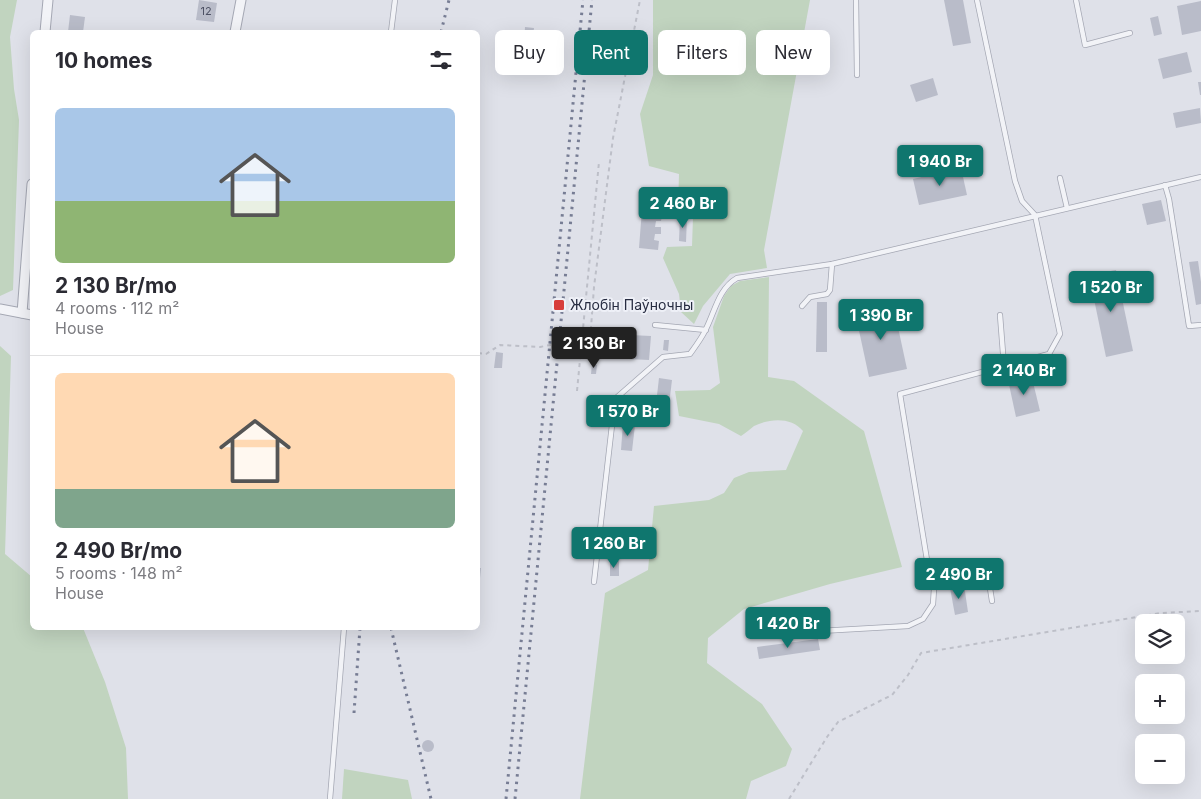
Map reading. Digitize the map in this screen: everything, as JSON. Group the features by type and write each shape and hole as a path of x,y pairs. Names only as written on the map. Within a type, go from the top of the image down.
{"street":[{"path":"45,30 48,0"},
{"path":"235,30 240,0"},
{"path":"22,314 30,210"},
{"path":"0,309 30,315"}],"lane":[{"path":"391,30 395,0"},
{"path":"856,0 857,75"},
{"path":"767,634 908,626 923,619 933,604 934,589 928,565 900,394 1049,354 1060,334 1035,215 1022,201 1015,181 977,0"},
{"path":"1076,0 1085,45 1130,34"},
{"path":"594,582 615,399 663,357 690,354 706,330 722,292 728,283 737,278 832,264 1201,177"},
{"path":"1060,178 1066,208"},
{"path":"1165,185 1170,199 1189,326 1201,325"},
{"path":"802,306 810,297 827,294 830,290 832,264"},
{"path":"1000,315 1004,366"},
{"path":"655,325 706,330"},
{"path":"928,565 941,576 983,576 989,582 992,601"},
{"path":"330,799 344,630"}],"path":[{"path":"480,353 486,354 500,345 582,347 590,341 594,287 613,138 640,0"},
{"path":"577,391 599,162"},
{"path":"789,799 838,722 892,695 908,675 921,653 1161,613 1201,611"}],"green space":[{"path":"0,0 17,0 10,37 14,89 19,120 13,290 0,296"},
{"path":"653,0 810,0 804,30 756,30 756,75 796,75 764,250 767,268 730,274 703,306 694,324 681,312 679,294 663,258 667,247 692,246 693,217 678,208 679,174 649,166 640,114 653,75"},
{"path":"769,277 768,377 794,381 864,431 902,567 830,584 744,609 708,638 707,663 762,704 792,749 786,766 751,781 746,799 580,799 605,593 648,570 654,506 709,500 724,493 734,478 749,472 786,470 803,431 793,423 774,420 760,423 741,436 719,424 679,416 675,391 710,390 720,383 713,327 724,296 731,286 740,281"},
{"path":"0,346 11,356 5,554 30,575 30,630 84,630 105,682 126,748 128,799 0,799"},
{"path":"344,769 408,780 412,799 342,799"}],"building":[{"path":"199,0 217,3 214,22 196,20"},
{"path":"944,0 963,0 971,43 953,46"},
{"path":"1201,1 1201,31 1182,35 1177,6"},
{"path":"70,15 85,17 83,30 68,30"},
{"path":"1158,16 1162,34 1154,36 1150,18"},
{"path":"525,27 534,28 534,30 525,30"},
{"path":"1187,52 1192,72 1163,79 1158,59"},
{"path":"933,78 938,95 916,102 910,85"},
{"path":"1198,82 1201,82 1201,95 1200,95"},
{"path":"1200,108 1201,123 1176,128 1173,113"},
{"path":"961,168 967,195 919,205 913,179"},
{"path":"1161,200 1166,221 1147,225 1142,204"},
{"path":"642,209 657,210 662,216 661,221 656,221 655,227 661,227 661,234 655,234 654,240 659,241 658,250 639,248"},
{"path":"680,217 687,217 686,242 679,241"},
{"path":"1198,261 1201,282 1201,304 1196,305 1189,262"},
{"path":"1116,270 1133,351 1106,357 1089,275"},
{"path":"817,302 827,302 827,352 816,352"},
{"path":"893,304 907,369 869,377 855,312"},
{"name":"Жлобін Паўночны","path":"630,335 651,336 649,360 629,359"},
{"path":"664,340 669,340 668,351 663,350"},
{"path":"496,352 503,353 502,368 494,368"},
{"path":"592,364 597,365 596,374 591,374"},
{"path":"1031,374 1040,411 1016,417 1008,380"},
{"path":"659,378 672,380 669,405 656,404"},
{"path":"623,423 635,425 632,451 621,450"},
{"path":"610,561 619,561 619,576 610,576"},
{"path":"964,585 968,612 955,615 950,588"},
{"path":"818,639 820,650 759,659 757,647"},
{"path":"428,740 434,746 428,752 422,746"}],"railway":[{"path":"442,30 449,0"},
{"path":"506,799 583,0"},
{"path":"515,799 592,0"},
{"path":"354,713 360,630"},
{"path":"391,630 431,799"}],"place":[{"name":"Жлобін Паўночны","path":"559,305"}]}
